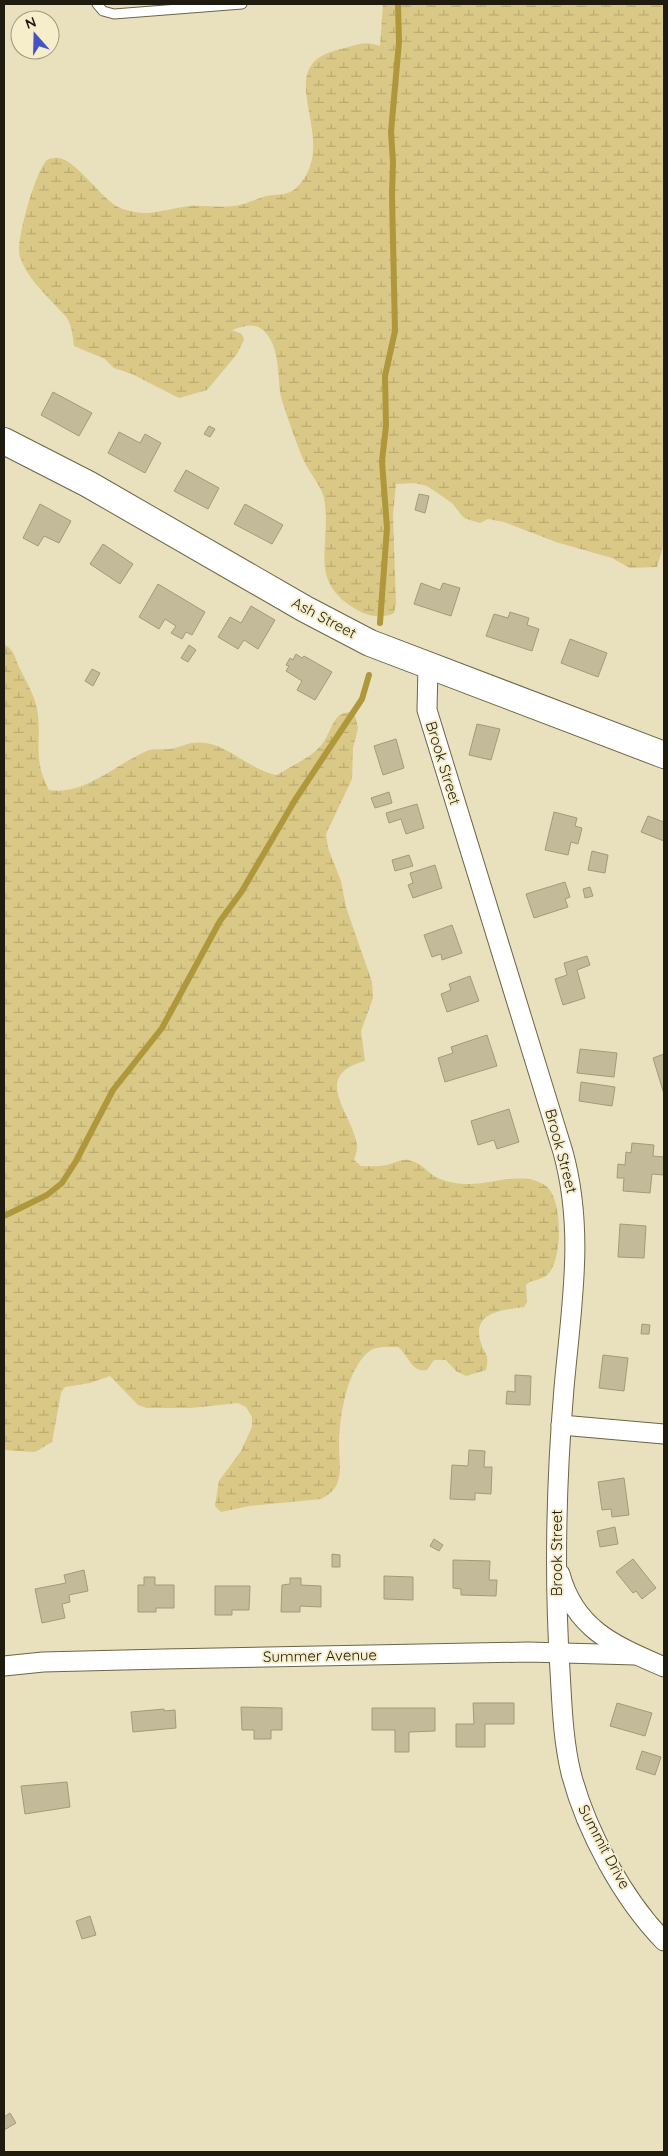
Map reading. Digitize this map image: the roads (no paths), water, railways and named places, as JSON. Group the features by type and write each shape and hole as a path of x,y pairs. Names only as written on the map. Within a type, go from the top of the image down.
{"street":[{"name":"Ash Street","path":"4,441 88,484 305,609 370,643 664,755"},
{"name":"Brook Street","path":"428,666 426,710 563,1152 574,1198 575,1265 561,1425 555,1554 559,1653"},
{"path":"561,1425 664,1434"},
{"path":"555,1554 563,1584 582,1618 600,1635 664,1667"},
{"name":"Summer Avenue","path":"4,1666 78,1661 559,1653 636,1654"},
{"name":"Summit Drive","path":"559,1653 568,1756 579,1800 592,1832 624,1888 664,1941"}],"lane":[{"path":"97,4 103,12 111,14 242,4"}],"waterway":[{"path":"380,623 387,528 382,461 386,426 385,376 395,331 391,132 399,42 398,4"},
{"path":"4,1216 47,1195 62,1183 76,1161 113,1090 162,1028 220,921 242,891 295,800 362,699 369,675"}]}
